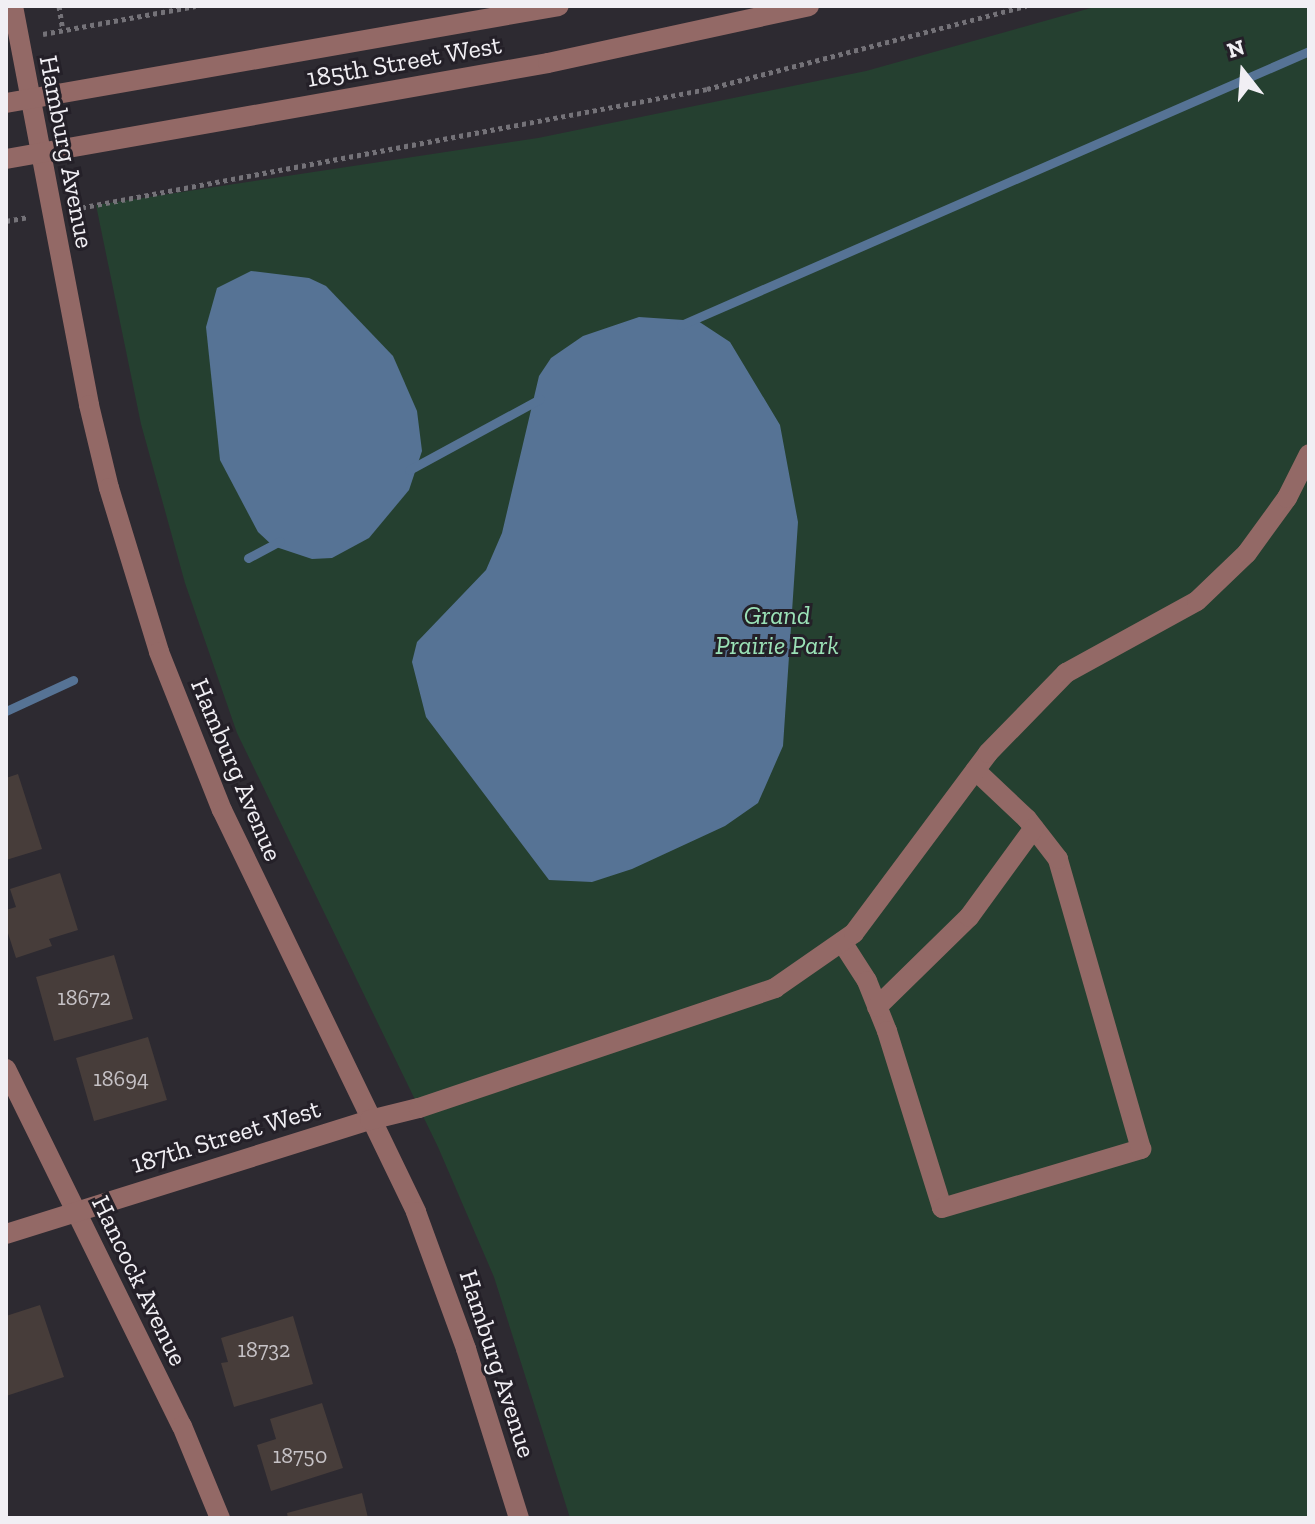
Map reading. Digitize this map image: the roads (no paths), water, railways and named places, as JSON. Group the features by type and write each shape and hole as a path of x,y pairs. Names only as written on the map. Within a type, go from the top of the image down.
{"street":[{"name":"Hamburg Avenue","path":"13,6 28,99 109,488 159,652 222,810 416,1212 443,1280 519,1518"},
{"name":"185th Street West","path":"6,103 559,6"},
{"name":"185th Street West","path":"6,159 562,60 809,6"},
{"name":"187th Street West","path":"6,1234 559,1064 775,988 854,933 975,770 1066,673 1197,601 1247,553 1287,498 1309,454"},
{"path":"842,942 867,981 877,1007 942,1208 1141,1149 1058,859 1034,828 975,770"},
{"path":"877,1007 969,917 1034,828"},
{"name":"Hancock Avenue","path":"6,1069 182,1426 220,1518"}],"water":[{"path":"251,271 309,278 326,286 393,356 417,411 422,451 409,490 369,538 332,558 312,559 273,546 258,532 220,460 206,327 217,288"},
{"path":"639,317 698,321 730,342 780,425 798,522 783,746 758,803 725,826 632,869 592,882 549,880 426,717 412,662 417,642 486,570 502,533 539,376 551,358 583,336"}],"waterway":[{"path":"681,325 1309,51"},
{"path":"409,470 540,399"},
{"path":"248,558 280,541"},
{"path":"6,711 73,680"}],"park label":[{"name":"Grand Prairie Park","path":"777,631"}]}
